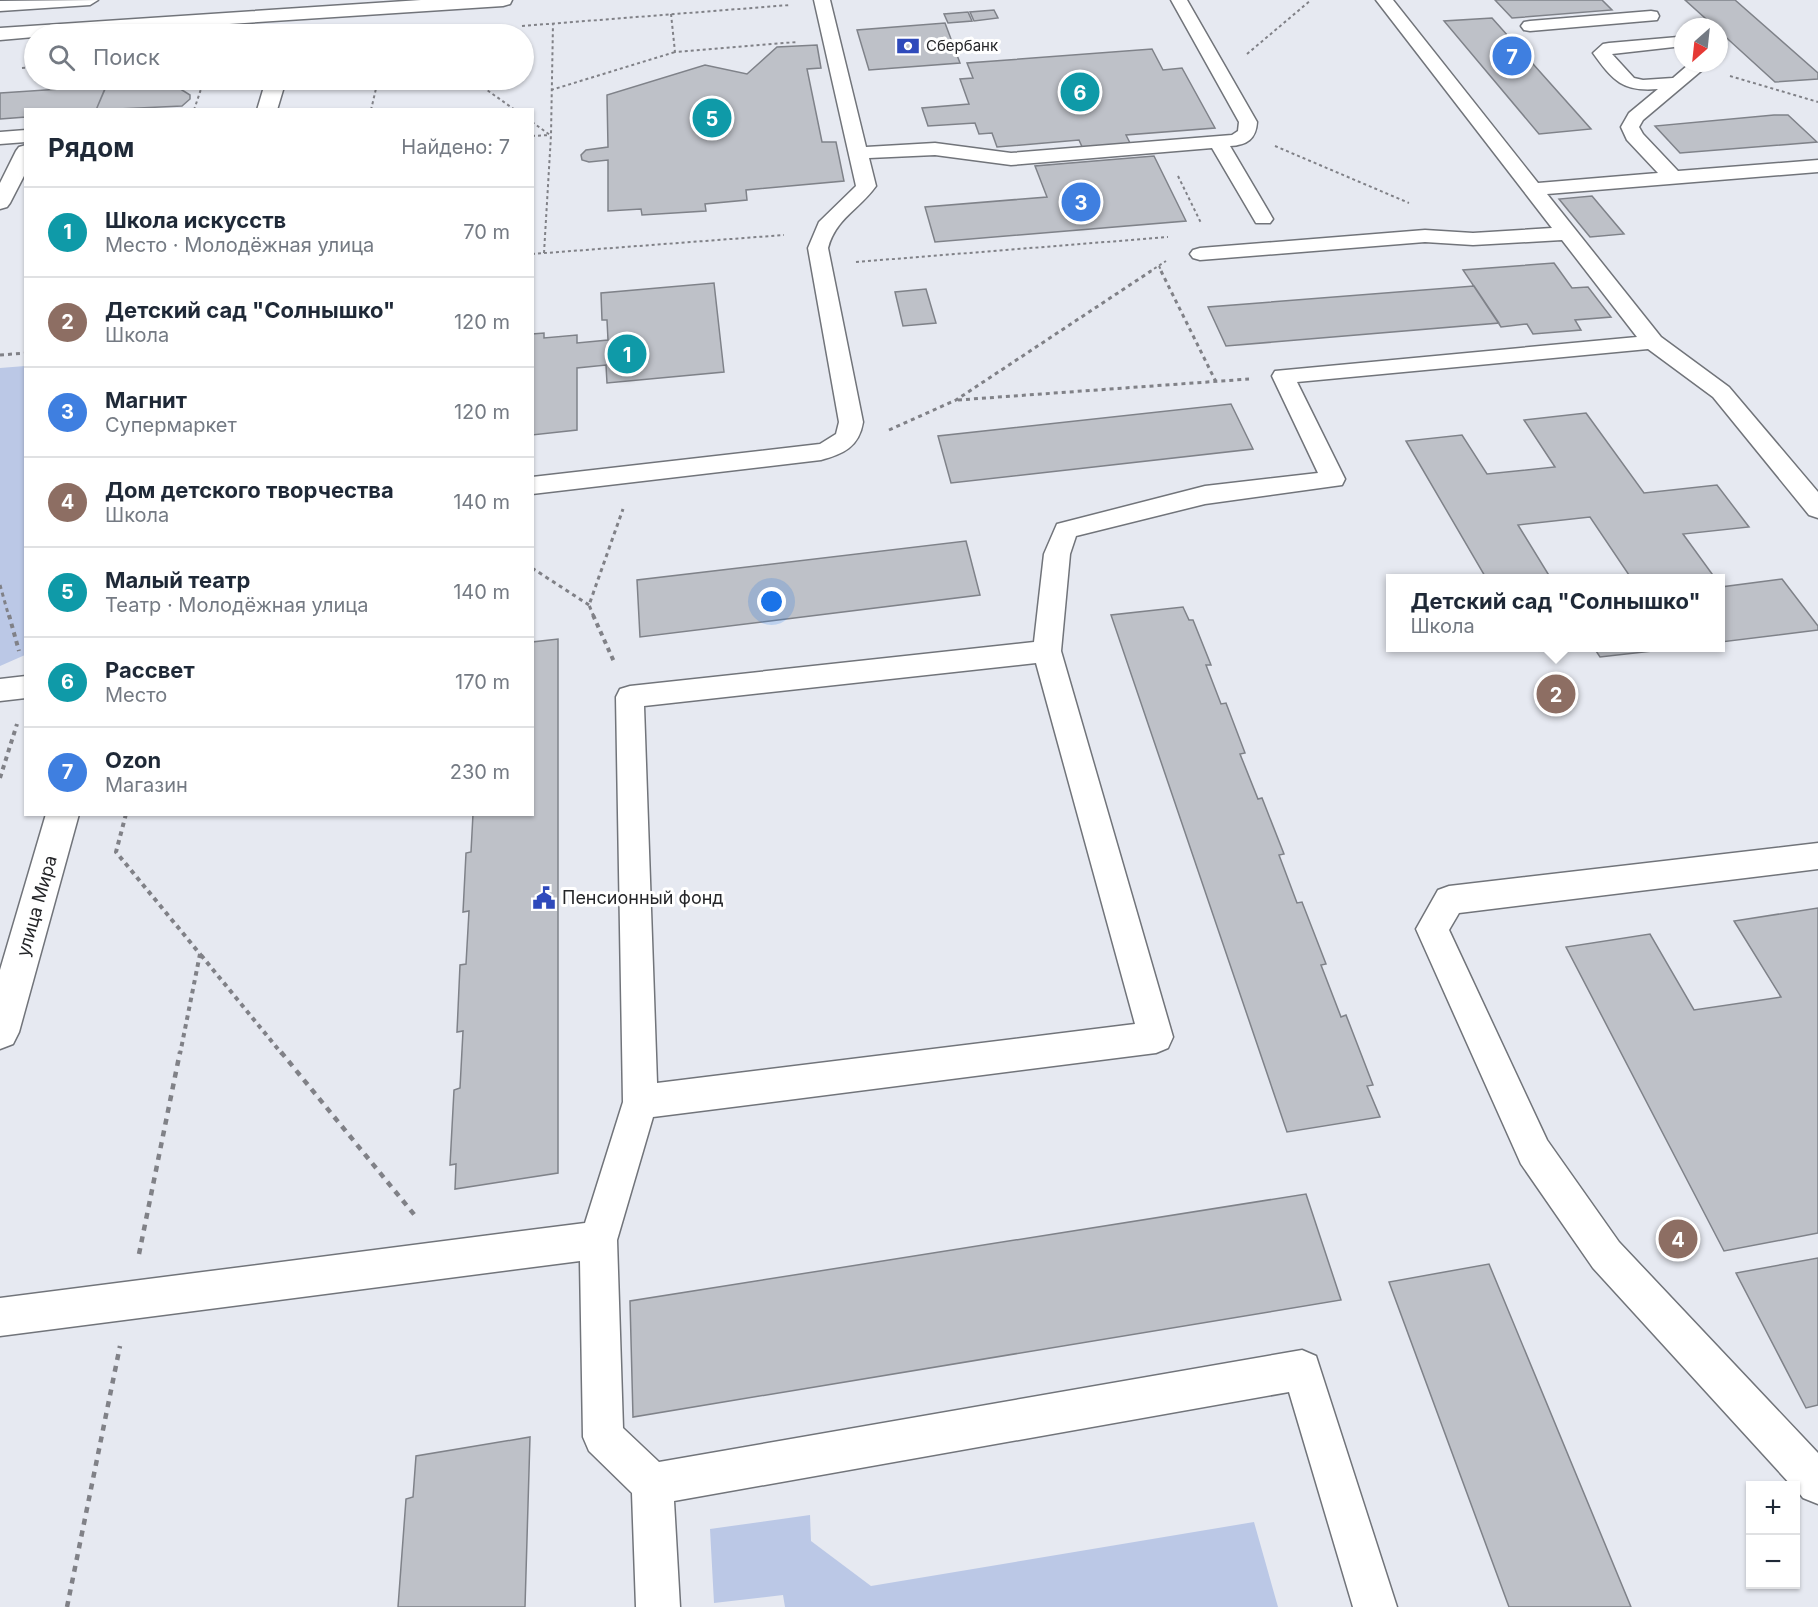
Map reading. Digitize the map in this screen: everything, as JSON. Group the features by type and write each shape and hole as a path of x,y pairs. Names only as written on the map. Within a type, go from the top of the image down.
{"street":[{"path":"110,24 297,7 503,0"},
{"path":"292,24 297,7"},
{"path":"0,34 24,32"},
{"path":"268,108 273,90"},
{"name":"улица Мира","path":"0,1032 62,816"}],"lane":[{"path":"0,6 90,0"},
{"path":"859,153 908,149 935,150 1011,159 1236,140 1247,134 1248,123 1179,0"},
{"path":"1384,0 1653,342 1721,392 1818,509"},
{"path":"1634,0 1674,38"},
{"path":"534,486 821,452 840,447 850,434 851,422 818,248 821,232 832,217 859,197 866,186 833,39 822,1"},
{"path":"1530,26 1651,16"},
{"path":"1650,92 1625,80 1602,56 1604,50 1674,45"},
{"path":"1673,177 1634,136 1630,127 1650,92 1675,83 1688,72"},
{"path":"0,138 24,136"},
{"path":"1219,143 1263,219"},
{"path":"0,203 24,155"},
{"path":"1532,189 1818,166"},
{"path":"1200,254 1425,236 1473,239 1567,233"},
{"path":"640,1102 1156,1036 1047,651 1057,554 1066,530 1204,495 1333,479 1283,376 1653,342"},
{"path":"658,1607 652,1484 603,1437 598,1240 640,1102 630,697 1047,651"},
{"path":"0,690 24,687"},
{"path":"1818,856 1449,900 1432,929 1534,1152 1599,1246 1654,1309 1818,1483"},
{"path":"0,1317 598,1240"},
{"path":"652,1484 1302,1370 1375,1607"}],"path":[{"path":"1222,76 1311,0"},
{"path":"534,25 822,1"},
{"path":"671,14 675,52"},
{"path":"544,253 551,135 552,23"},
{"path":"551,90 675,52 833,39"},
{"path":"1722,72 1818,102"},
{"path":"195,108 201,90"},
{"path":"371,108 376,90"},
{"path":"487,90 512,108"},
{"path":"534,123 551,135"},
{"path":"1247,134 1418,207"},
{"path":"534,136 551,135"},
{"path":"1164,147 1201,224"},
{"path":"534,254 821,232"},
{"path":"822,265 1171,237"},
{"path":"840,447 885,432 956,400 1168,260"},
{"path":"1159,266 1216,382"},
{"path":"0,355 24,353"},
{"path":"956,400 1283,376"},
{"path":"589,605 636,474"},
{"path":"534,569 589,605 630,697"},
{"path":"0,585 19,652"},
{"path":"0,778 19,719"},
{"path":"125,816 116,852 449,1258"},
{"path":"67,1607 200,954"}],"shaded area":[{"path":"24,366 24,655 0,666 0,368"},
{"path":"810,1515 811,1541 871,1586 1254,1522 1278,1607 785,1607 783,1595 714,1603 710,1529"}],"building":[{"path":"1495,0 1602,0 1612,10 1512,18"},
{"path":"1685,0 1735,0 1818,73 1818,79 1775,82 1728,39 1728,18 1705,18"},
{"path":"994,10 998,18 974,21 970,12"},
{"path":"968,12 972,21 948,23 944,14"},
{"path":"1492,18 1591,129 1539,134 1444,21"},
{"name":"Сбербанк","path":"945,23 960,63 869,70 857,30"},
{"path":"817,45 821,68 807,69 822,142 836,142 844,181 746,190 747,200 705,204 706,211 642,215 641,209 608,211 608,160 589,162 582,160 581,155 586,150 608,147 607,95 705,65 747,74 777,47"},
{"path":"1152,49 1163,70 1182,68 1215,128 1126,135 1131,145 1083,149 1079,140 997,147 992,133 979,134 975,123 928,126 922,108 969,104 960,79 973,78 967,63"},
{"path":"104,90 97,108 24,108 24,117 0,119 0,93"},
{"path":"105,90 182,90 190,95 190,99 182,106 97,108"},
{"path":"1788,115 1817,142 1680,153 1655,126"},
{"path":"1154,156 1186,221 935,242 925,207 1047,197 1035,166"},
{"path":"1592,196 1624,234 1590,237 1559,199"},
{"path":"1554,263 1572,288 1588,287 1611,317 1575,320 1581,330 1533,334 1527,324 1501,327 1463,270"},
{"path":"714,283 724,372 607,383 606,365 577,368 577,430 534,435 534,334 544,333 544,338 577,335 577,343 608,340 607,320 602,320 601,293"},
{"path":"1474,286 1499,323 1226,346 1208,307"},
{"path":"926,289 936,323 903,326 895,292"},
{"path":"1231,404 1253,449 951,483 938,436"},
{"path":"1586,413 1644,493 1717,485 1749,527 1683,534 1712,574 1628,574 1590,517 1518,525 1548,574 1484,574 1406,441 1462,435 1487,474 1555,467 1524,420"},
{"path":"966,541 980,595 640,637 637,580"},
{"path":"1782,579 1818,626 1818,630 1725,642 1725,586"},
{"path":"1183,607 1189,620 1193,620 1211,665 1206,665 1221,704 1226,703 1245,753 1240,754 1258,799 1262,798 1284,854 1279,855 1297,903 1302,902 1326,964 1321,965 1341,1017 1346,1015 1373,1085 1367,1086 1380,1117 1287,1132 1111,615"},
{"path":"558,639 558,1173 455,1189 456,1164 450,1165 454,1090 460,1088 463,1031 457,1032 460,965 466,964 469,911 463,912 466,853 471,852 473,816 534,816 534,642"},
{"path":"1597,652 1644,652 1600,657"},
{"path":"1818,908 1818,1233 1724,1251 1566,947 1650,934 1694,1010 1781,997 1734,921"},
{"path":"1306,1194 1341,1300 633,1417 630,1301"},
{"path":"1818,1258 1818,1405 1806,1408 1736,1273"},
{"path":"1489,1264 1631,1607 1509,1607 1389,1282"},
{"path":"530,1437 525,1607 398,1607 406,1499 413,1497 416,1456"}],"place":[{"name":"Сбербанк","path":"908,46"},
{"name":"Ozon","path":"1512,56"},
{"name":"Рассвет","path":"1080,92"},
{"name":"Малый театр","path":"712,118"},
{"name":"Магнит","path":"1081,202"},
{"name":"Школа искусств","path":"627,354"},
{"name":"Детский сад \"Солнышко\"","path":"1556,694"},
{"name":"Пенсионный фонд","path":"544,898"},
{"name":"Дом детского творчества","path":"1678,1239"}]}
